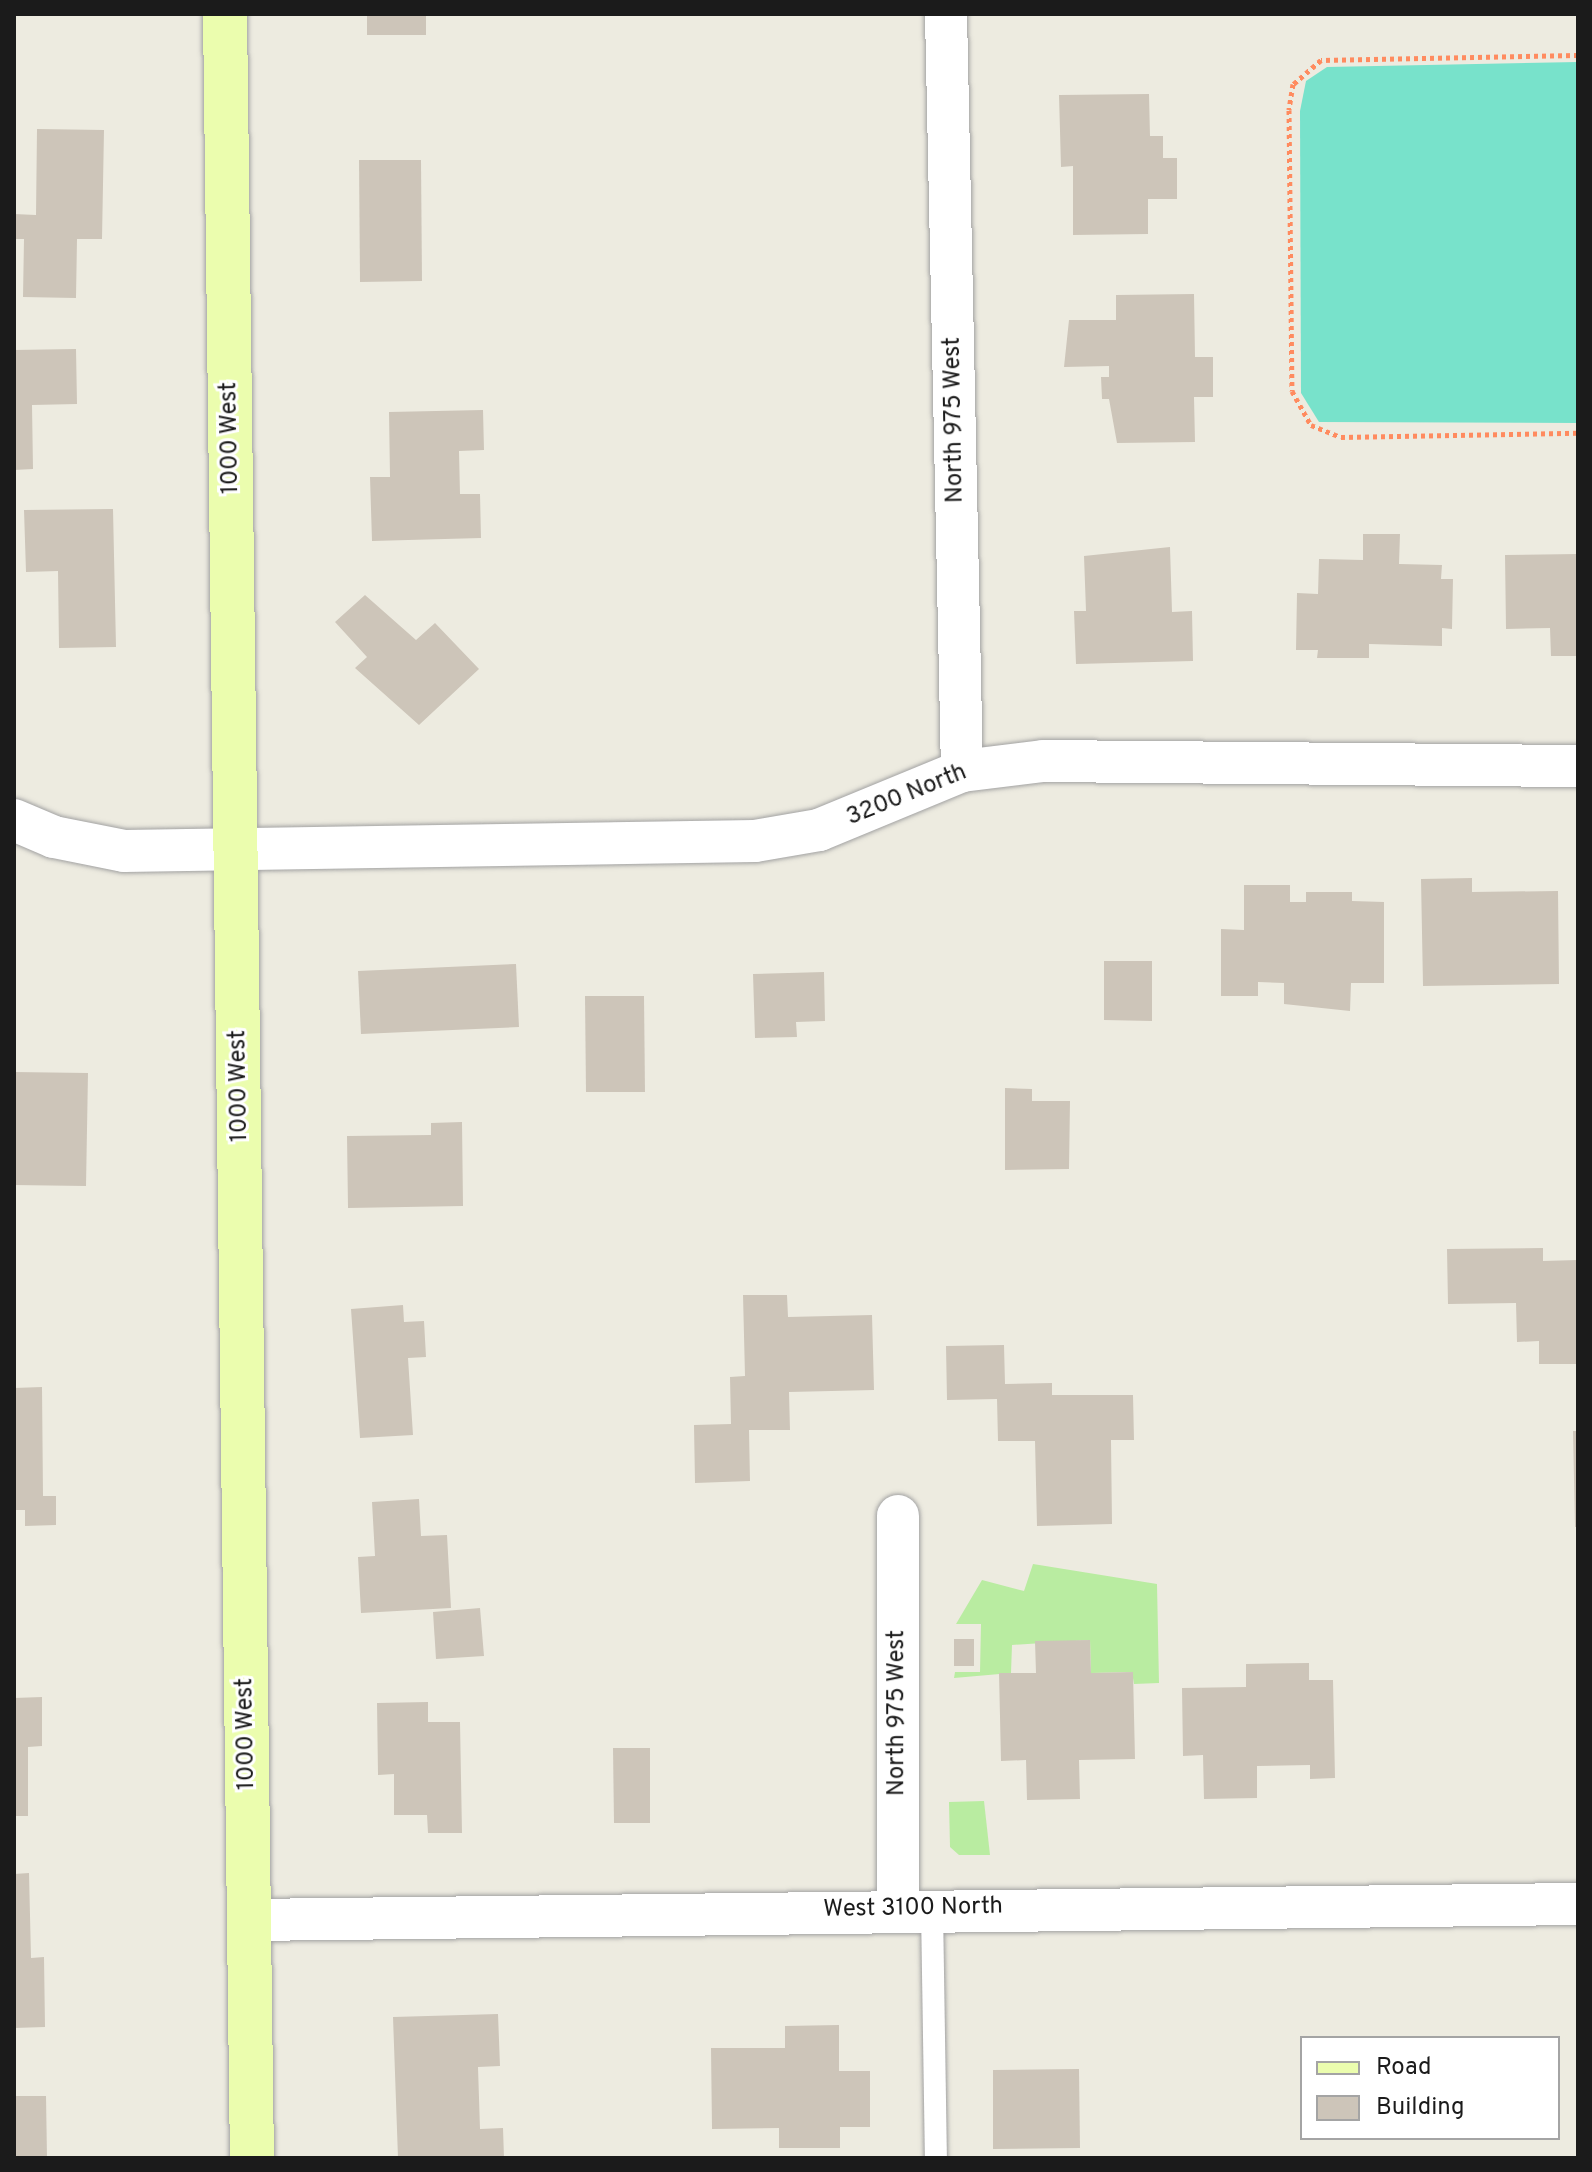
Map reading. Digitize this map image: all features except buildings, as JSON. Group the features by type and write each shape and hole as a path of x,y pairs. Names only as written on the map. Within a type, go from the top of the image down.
{"street":[{"name":"1000 West","path":"225,14 238,852 252,2158"},
{"name":"North 975 West","path":"946,14 962,771"},
{"name":"3200 North","path":"14,820 54,837 124,851 238,852 755,841 832,826 962,771 1116,760 1578,766"},
{"name":"North 975 West","path":"898,1516 915,1909"},
{"name":"West 3100 North","path":"249,1920 915,1909 1578,1904"}],"lane":[{"path":"915,1909 936,2158"}],"path":[{"path":"1578,55 1321,60 1293,84 1289,110 1292,391 1311,425 1341,437 1578,433"}],"green space":[{"path":"1033,1564 1157,1584 1159,1683 1134,1684 1132,1672 1091,1673 1090,1640 1012,1645 1011,1673 954,1678 955,1672 980,1672 981,1624 956,1624 982,1580 1024,1591"},
{"path":"984,1801 990,1855 959,1855 950,1847 949,1802"}],"shaded area":[{"path":"1578,62 1578,423 1319,422 1301,393 1300,111 1306,81 1327,67"}]}
